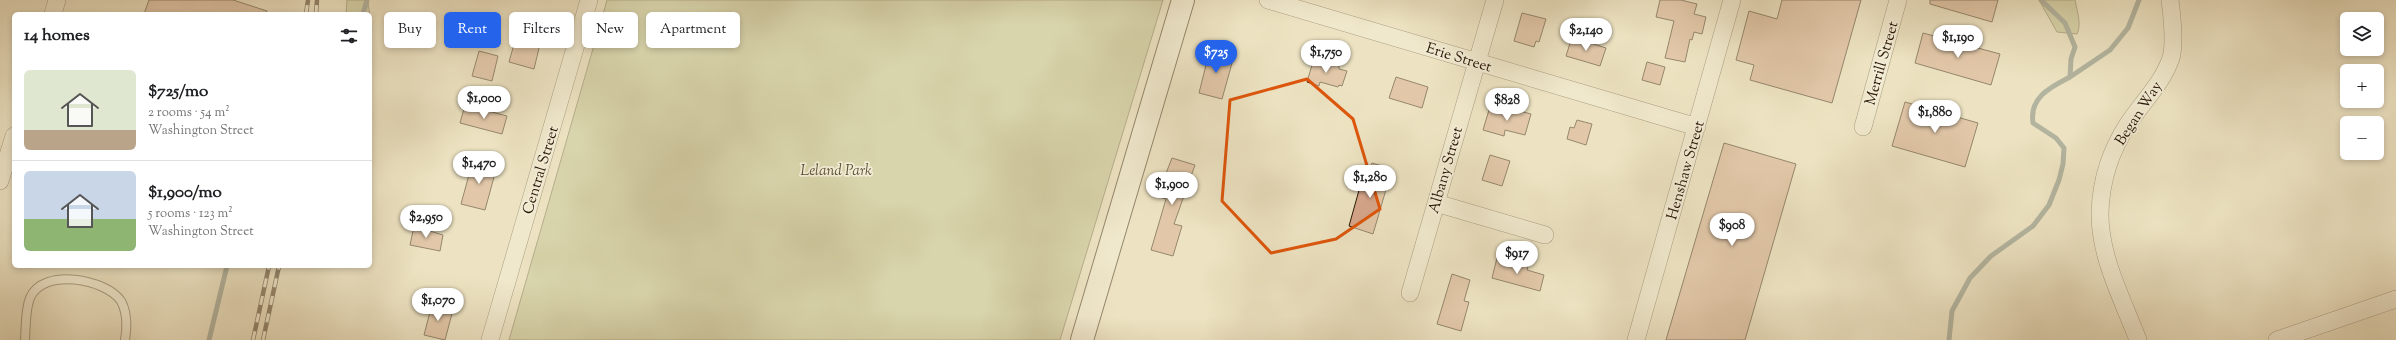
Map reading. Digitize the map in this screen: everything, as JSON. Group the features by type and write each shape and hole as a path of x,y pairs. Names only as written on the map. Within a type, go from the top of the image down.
{"main road":[{"path":"1082,340 1183,0"}],"street":[{"path":"54,12 57,0"},
{"name":"Central Street","path":"490,340 590,0"},
{"name":"Erie Street","path":"1268,0 1697,127"},
{"name":"Albany Street","path":"1410,293 1495,0"},
{"name":"Henshaw Street","path":"1636,340 1732,0"},
{"name":"Merrill Street","path":"1863,127 1898,0"},
{"name":"Began Way","path":"2138,340 2104,248 2100,212 2106,166 2128,124 2159,84 2171,56 2171,7"},
{"path":"1,173 12,143"},
{"path":"1436,203 1545,235"},
{"path":"2277,340 2396,299"}],"lane":[{"path":"25,340 30,298 36,289 51,280 73,279 91,283 111,293 120,300 126,318 125,340"}],"highlighted area":[{"path":"1307,79 1353,119 1380,209 1336,239 1271,253 1222,201 1230,100"}],"green space":[{"path":"347,0 368,0 370,12 346,12"},
{"name":"Leland Park","path":"607,0 1163,0 1060,340 509,340 593,48 638,48 638,12 604,12"},
{"path":"2039,0 2075,0 2079,22 2077,34 2057,32"}],"building":[{"path":"149,0 233,0 267,11 267,12 145,12"},
{"path":"1660,0 1681,0 1697,4 1694,14 1706,17 1702,34 1694,32 1692,40 1690,39 1685,62 1665,58 1674,21 1656,17"},
{"path":"1782,0 1861,0 1832,103 1750,80 1754,65 1736,60 1749,11 1777,19"},
{"path":"1930,0 1998,0 1992,22 1930,4"},
{"path":"1522,13 1546,19 1539,42 1536,41 1534,47 1514,41"},
{"path":"1923,33 2000,54 1991,85 1915,63"},
{"path":"1572,37 1606,48 1600,66 1566,56"},
{"path":"513,48 539,48 534,69 509,62"},
{"path":"1210,49 1234,56 1222,99 1199,93"},
{"path":"479,51 498,56 492,81 472,76"},
{"path":"1314,58 1339,66 1339,69 1347,71 1342,86 1339,85 1338,87 1320,82 1319,86 1307,82"},
{"path":"1647,62 1665,67 1660,85 1642,80"},
{"path":"1396,77 1428,87 1422,108 1389,98"},
{"path":"1905,102 1978,123 1965,167 1892,146"},
{"path":"465,105 507,116 502,134 460,123"},
{"path":"1501,106 1531,114 1525,135 1505,130 1504,136 1483,130 1489,110 1499,113"},
{"path":"1577,120 1592,124 1586,145 1567,139 1570,127 1574,128"},
{"path":"1724,143 1796,164 1745,340 1666,340"},
{"path":"1490,155 1510,161 1502,186 1482,180"},
{"path":"1172,158 1195,165 1174,224 1182,226 1173,256 1151,250 1166,199 1160,197 1165,182 1163,181"},
{"path":"473,160 497,166 485,210 461,204"},
{"path":"1372,163 1392,169 1373,234 1349,226 1363,176 1368,178"},
{"path":"414,226 443,235 440,251 410,245"},
{"path":"1497,258 1528,267 1527,270 1544,275 1540,291 1492,278"},
{"path":"1452,274 1470,280 1464,301 1469,302 1461,331 1437,324"},
{"path":"432,304 453,310 445,340 424,335"}],"waterway":[{"path":"364,12 367,0"},
{"path":"1949,340 1952,311 1970,278 1991,256 2033,226 2049,205 2059,180 2063,164 2064,148 2056,138 2033,123 2033,114 2034,106 2043,94 2070,77 2071,59 2075,47 2065,23 2041,0"},
{"path":"2070,77 2110,50 2128,28 2139,0"},
{"path":"209,340 227,268"}],"railway":[{"path":"306,12 308,0"},
{"path":"316,12 317,0"},
{"path":"253,340 269,268"},
{"path":"263,340 279,268"}]}
